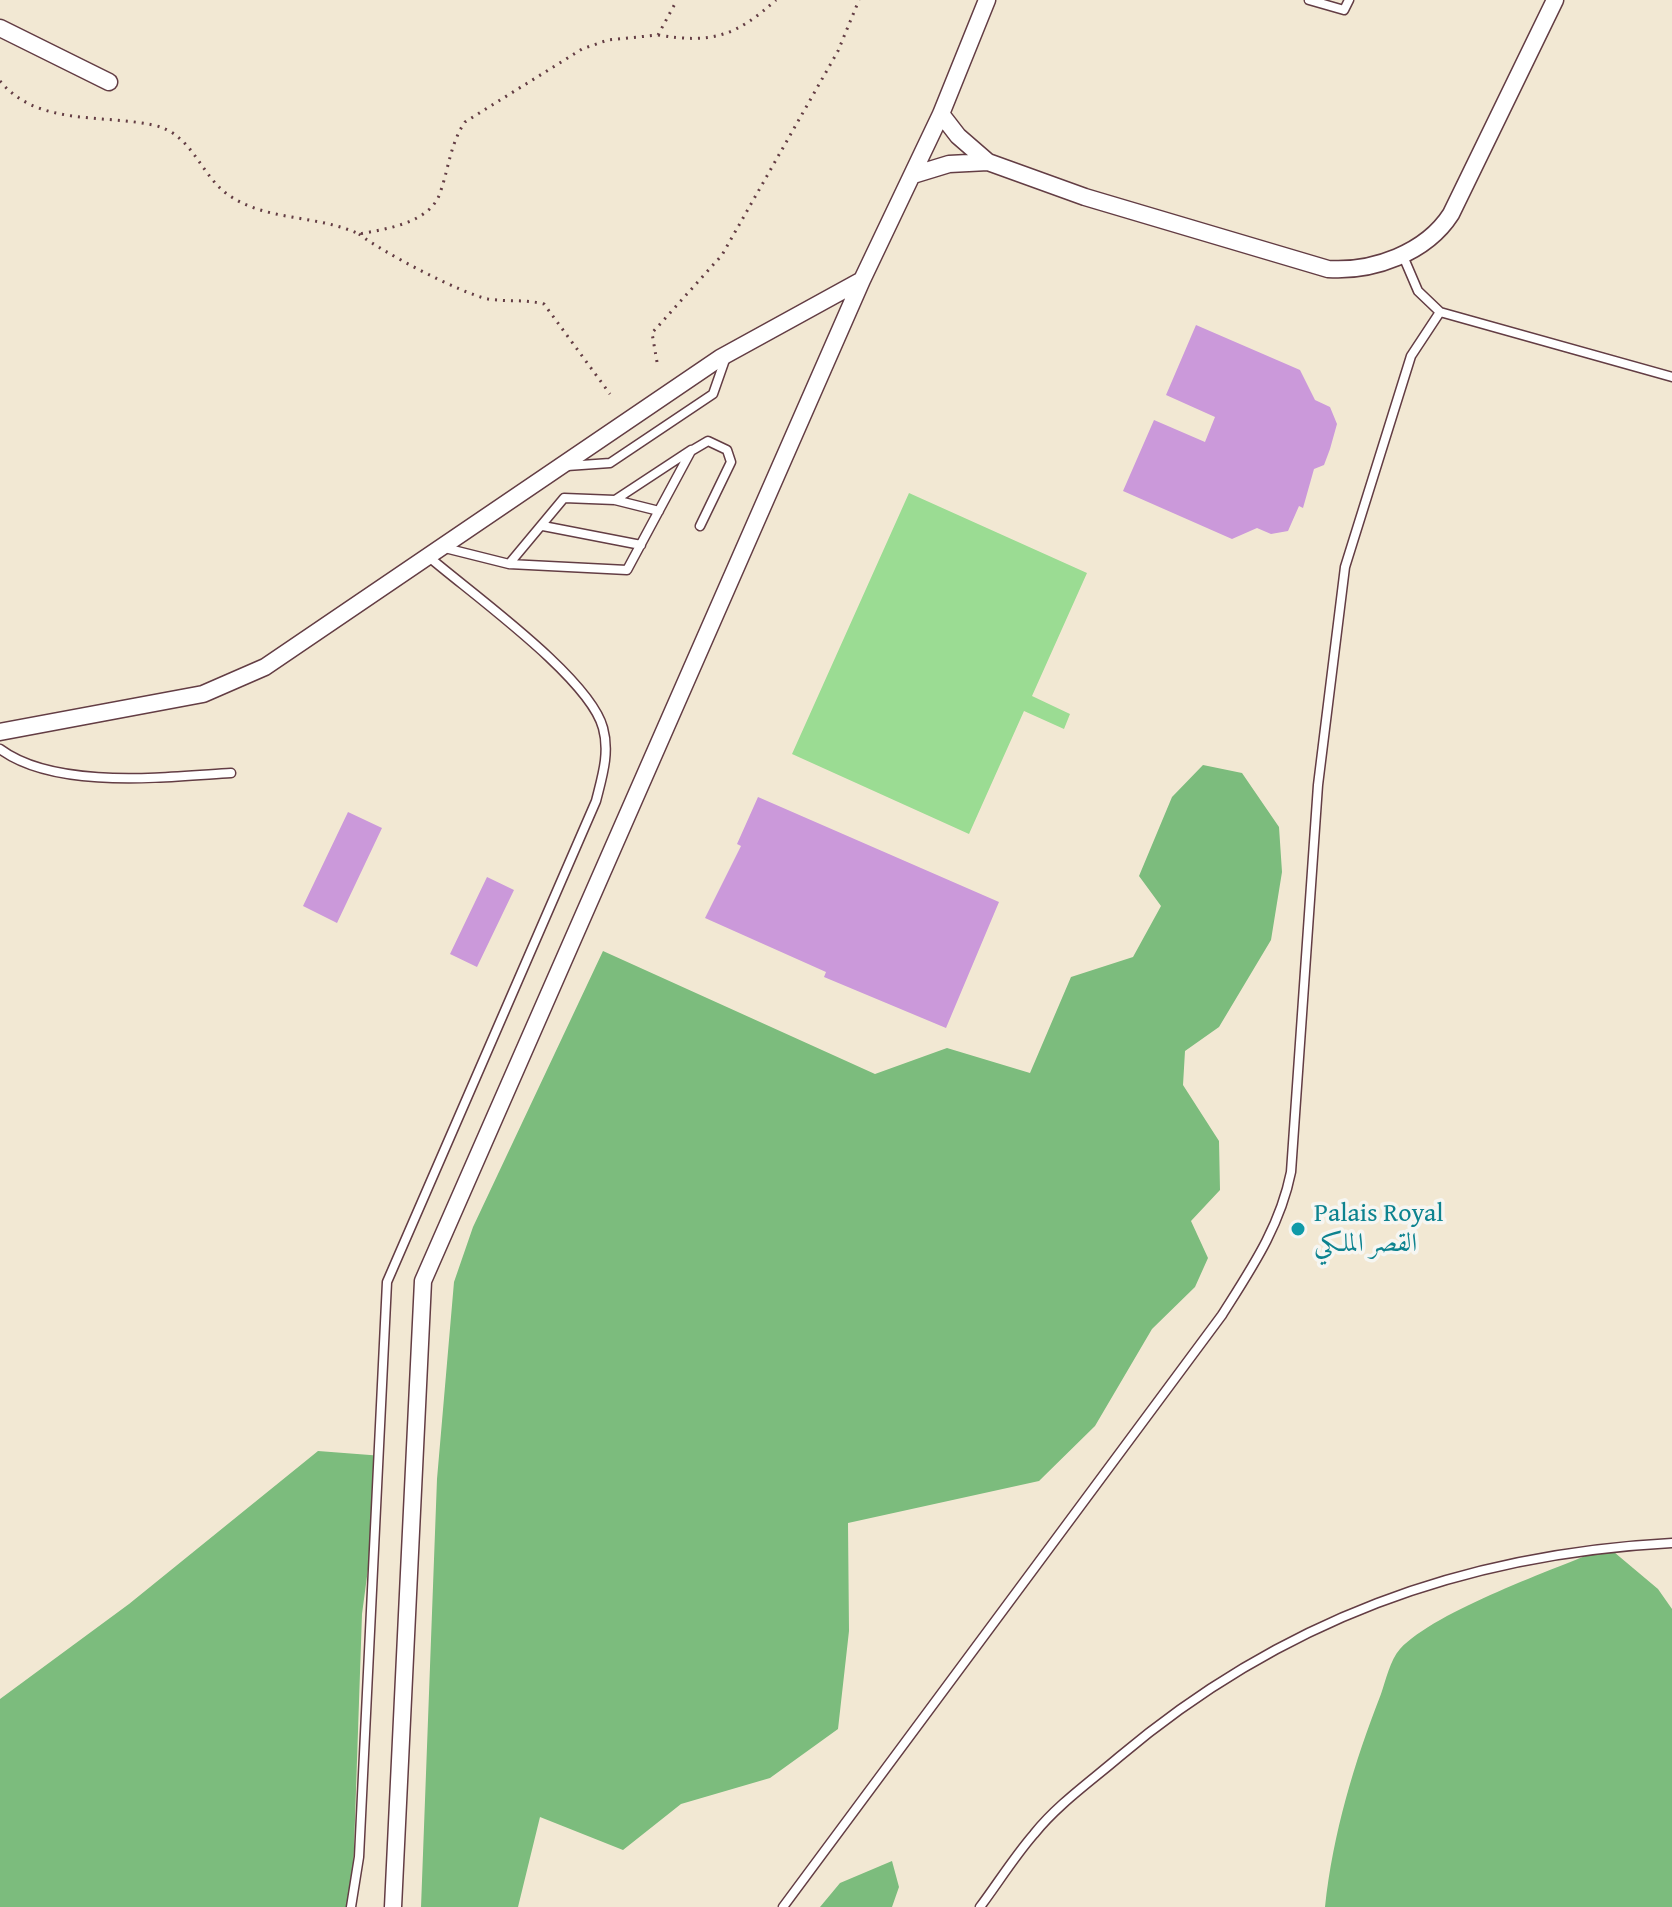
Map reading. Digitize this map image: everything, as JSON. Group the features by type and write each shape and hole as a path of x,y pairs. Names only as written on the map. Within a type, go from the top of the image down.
{"street":[{"path":"393,1907 423,1281 862,280 941,114 987,0"},
{"path":"941,114 958,136 988,162 1114,206 1328,269 1352,269 1403,256 1443,227 1555,0"},
{"path":"0,28 109,82"},
{"path":"913,175 949,164 988,162"},
{"path":"0,732 203,694 235,682 311,639 728,353 862,280"}],"lane":[{"path":"1309,0 1344,10 1349,0"},
{"path":"1403,256 1418,291 1440,312 1672,377"},
{"path":"783,1907 1222,1315 1256,1265 1278,1219 1291,1172 1318,785 1345,567 1411,356 1440,312"},
{"path":"562,465 583,467 610,463 713,394 728,353"},
{"path":"615,500 670,460 708,441 727,450 731,462 700,526"},
{"path":"445,548 451,552 509,564 627,570 696,447"},
{"path":"509,564 564,498 615,500 659,511"},
{"path":"543,526 641,545"},
{"path":"351,1907 359,1857 387,1282 596,801 607,756 603,728 591,701 556,663 429,557"},
{"path":"0,749 16,761 61,773 155,778 231,773"},
{"path":"980,1907 1046,1822 1175,1710 1252,1660 1332,1620 1422,1585 1521,1562 1628,1545 1672,1543"}],"path":[{"path":"658,35 677,0"},
{"path":"359,234 421,217 440,196 455,136 465,122 582,49 608,40 658,35 691,40 715,38 735,31 776,0"},
{"path":"657,362 652,333 722,255 838,51 859,0"},
{"path":"0,81 35,110 157,125 182,138 225,193 258,212 338,224 359,234 377,248 487,299 544,304 610,394"}],"green space":[{"path":"909,493 1087,573 1032,696 1070,714 1064,729 1024,711 969,834 792,754"},
{"path":"1203,765 1242,773 1279,827 1282,872 1271,940 1219,1027 1185,1051 1183,1085 1219,1141 1220,1190 1191,1221 1208,1258 1195,1287 1152,1329 1095,1426 1039,1481 848,1523 849,1631 838,1729 770,1778 681,1804 623,1850 540,1817 518,1907 421,1907 437,1479 454,1282 473,1227 603,951 875,1074 947,1048 1030,1073 1071,977 1133,957 1161,906 1139,876 1172,797"},
{"path":"318,1451 383,1456 362,1614 352,1907 0,1907 0,1699 129,1604"},
{"path":"1608,1547 1658,1589 1672,1609 1672,1907 1325,1907 1333,1852 1354,1772 1389,1670 1400,1649 1417,1634 1468,1605"},
{"path":"892,1861 899,1887 892,1907 820,1907 840,1883"}],"building":[{"path":"1196,325 1300,370 1315,400 1330,407 1337,424 1330,449 1324,465 1314,469 1303,508 1299,506 1288,531 1271,534 1257,528 1232,539 1123,491 1154,420 1205,442 1215,417 1166,395"},
{"path":"758,797 999,902 946,1028 824,977 826,972 705,918 741,846 737,844"},
{"path":"348,812 382,828 337,923 303,906"},
{"path":"487,877 514,890 477,967 450,954"}],"place":[{"name":"Palais Royal القصر الملكي","path":"1298,1229"}]}
